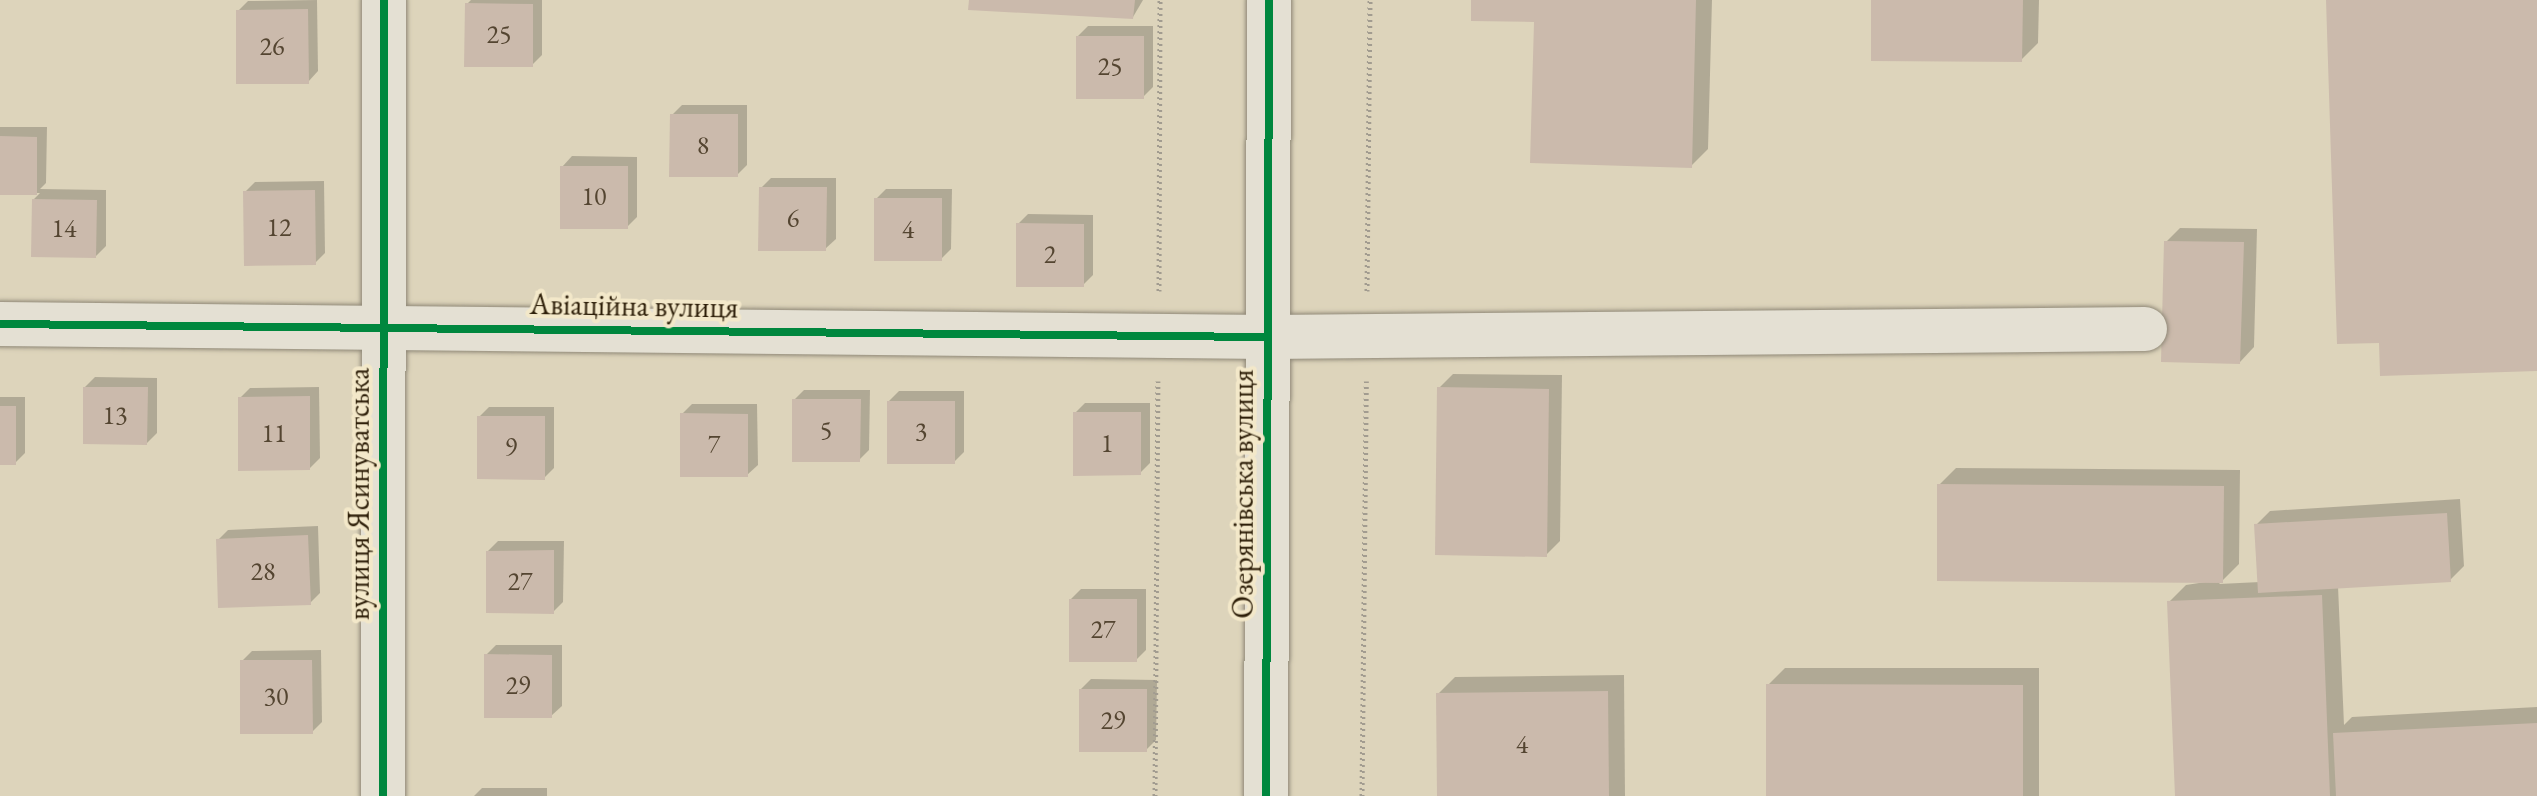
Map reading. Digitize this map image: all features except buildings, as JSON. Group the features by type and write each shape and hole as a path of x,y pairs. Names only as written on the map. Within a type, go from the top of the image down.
{"street":[{"name":"вулиця Ясинуватська","path":"383,796 384,0"},
{"name":"Озерянівська вулиця","path":"1266,796 1269,0"},
{"name":"Авіаційна вулиця","path":"0,324 1268,337 2145,329"}],"path":[{"path":"1155,796 1160,0"},
{"path":"1362,796 1370,0"}],"cycle path":[{"path":"383,796 384,0"},
{"path":"1266,796 1269,0"},
{"path":"0,324 1268,337"}]}
